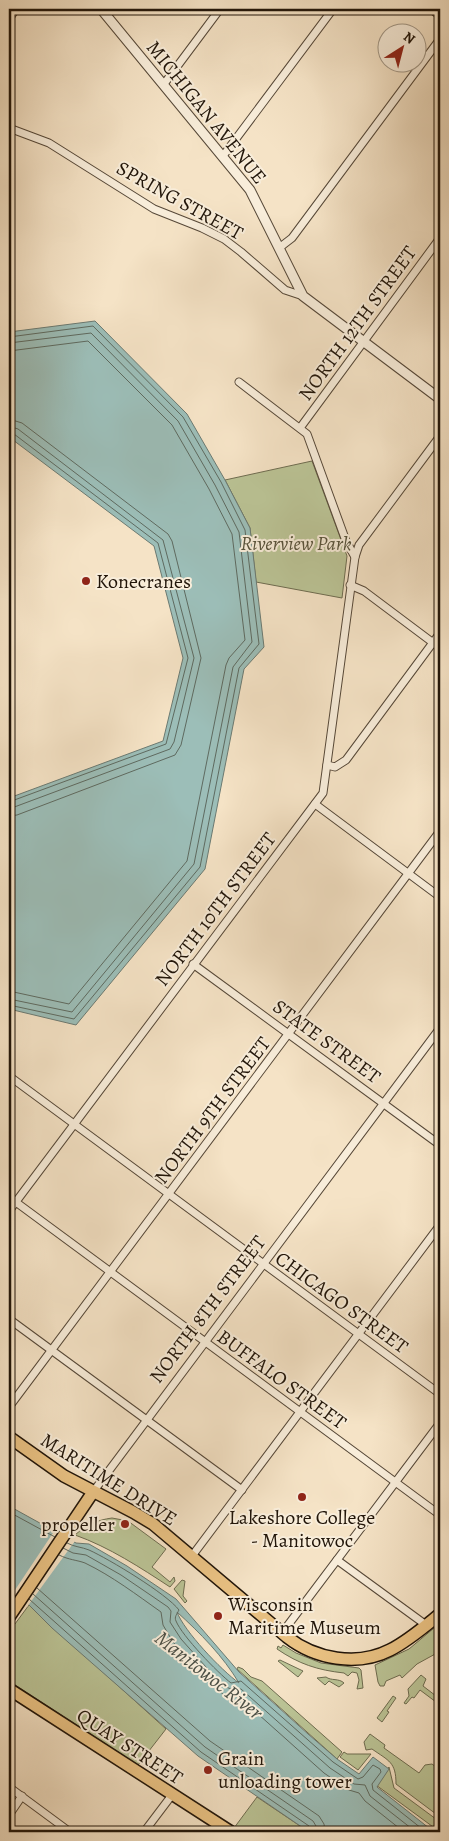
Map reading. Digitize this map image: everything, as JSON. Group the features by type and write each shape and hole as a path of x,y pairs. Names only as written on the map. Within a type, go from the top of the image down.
{"main road":[{"name":"MARITIME DRIVE","path":"9,1437 64,1476 146,1519 282,1633 299,1646 312,1652 333,1658 350,1659 388,1652 440,1614"},
{"name":"NORTH 8TH STREET","path":"10,1615 93,1492"},
{"name":"QUAY STREET","path":"9,1689 232,1832"}],"street":[{"path":"9,19 16,9"},
{"name":"MICHIGAN AVENUE","path":"100,9 250,190 303,296"},
{"path":"164,84 220,9"},
{"path":"223,156 333,9"},
{"path":"431,9 440,16"},
{"path":"279,248 292,238 440,39"},
{"name":"SPRING STREET","path":"9,128 48,143 154,208 224,239 284,290 303,296"},
{"name":"NORTH 12TH STREET","path":"300,428 440,238"},
{"path":"303,296 440,399"},
{"path":"239,382 307,434 346,541 355,557"},
{"name":"NORTH 10TH STREET","path":"9,1211 12,1200 74,1124 322,794 355,557 359,546 440,436"},
{"path":"350,585 364,590 440,648"},
{"path":"327,765 335,767 346,760 440,633"},
{"path":"315,804 440,897"},
{"name":"NORTH 9TH STREET","path":"9,1407 440,831"},
{"name":"STATE STREET","path":"193,964 440,1146"},
{"name":"NORTH 8TH STREET","path":"93,1492 440,1028"},
{"name":"CHICAGO STREET","path":"9,1076 440,1394"},
{"name":"BUFFALO STREET","path":"12,1200 440,1515"},
{"path":"192,1556 440,1225"},
{"path":"9,1319 242,1490"},
{"path":"282,1633 440,1422"},
{"path":"338,1560 426,1625"},
{"path":"9,1787 70,1832"},
{"path":"144,1832 172,1795"},
{"path":"9,1815 22,1796"}],"green space":[{"name":"Riverview Park","path":"312,461 347,556 342,598 256,582 250,528 225,480"},
{"path":"112,1518 128,1521 166,1549 152,1567 170,1582 174,1577 175,1581 170,1587 136,1565 75,1535 83,1528 101,1520"},
{"path":"182,1580 185,1581 183,1596 187,1601 185,1603 174,1589"},
{"path":"29,1605 166,1729 138,1765 9,1681 9,1632"},
{"path":"440,1623 440,1655 437,1653 417,1664 402,1678 400,1675 386,1681 384,1686 380,1686 375,1665 409,1649"},
{"path":"283,1645 296,1653 321,1663 359,1668 361,1670 363,1688 357,1689 359,1680 357,1673 352,1672 348,1676 344,1673 309,1666 277,1649 278,1646 281,1648"},
{"path":"280,1660 303,1671 298,1677 278,1661"},
{"path":"238,1667 251,1677 262,1681 342,1752 337,1759 237,1669"},
{"path":"421,1675 426,1679 423,1686 440,1699 440,1705 420,1690 414,1698 412,1697 406,1704 404,1703 409,1696 408,1689"},
{"path":"326,1677 344,1683 339,1687 329,1681 325,1685 317,1678"},
{"path":"393,1696 396,1698 382,1722 377,1718"},
{"path":"370,1734 385,1745 384,1748 419,1773 425,1765 432,1764 440,1770 440,1817 396,1784 395,1771 387,1760 372,1749 366,1750 364,1742"},
{"path":"344,1752 347,1754 371,1754 358,1770 340,1757"},
{"path":"389,1767 394,1788 440,1822 440,1832 376,1785"},
{"path":"257,1797 309,1832 245,1832 234,1828"}],"water":[{"path":"95,321 187,414 250,528 264,647 244,669 205,869 76,1025 9,1009 9,798 163,741 183,658 154,546 9,437 9,332"},
{"name":"Manitowoc River","path":"9,1506 76,1543 89,1544 127,1566 176,1599 239,1672 337,1759 359,1774 373,1757 389,1769 377,1787 434,1832 309,1832 198,1756 52,1628 29,1605 9,1591","holes":["177,1612 218,1654 239,1683 204,1650 187,1629"]}],"pier":[{"path":"55,1530 75,1541 27,1607 11,1596"}],"place":[{"name":"Konecranes","path":"86,581"},
{"name":"Lakeshore College - Manitowoc","path":"302,1497"},
{"name":"propeller","path":"125,1524"},
{"name":"Wisconsin Maritime Museum","path":"218,1616"},
{"name":"Grain unloading tower","path":"208,1770"}]}
